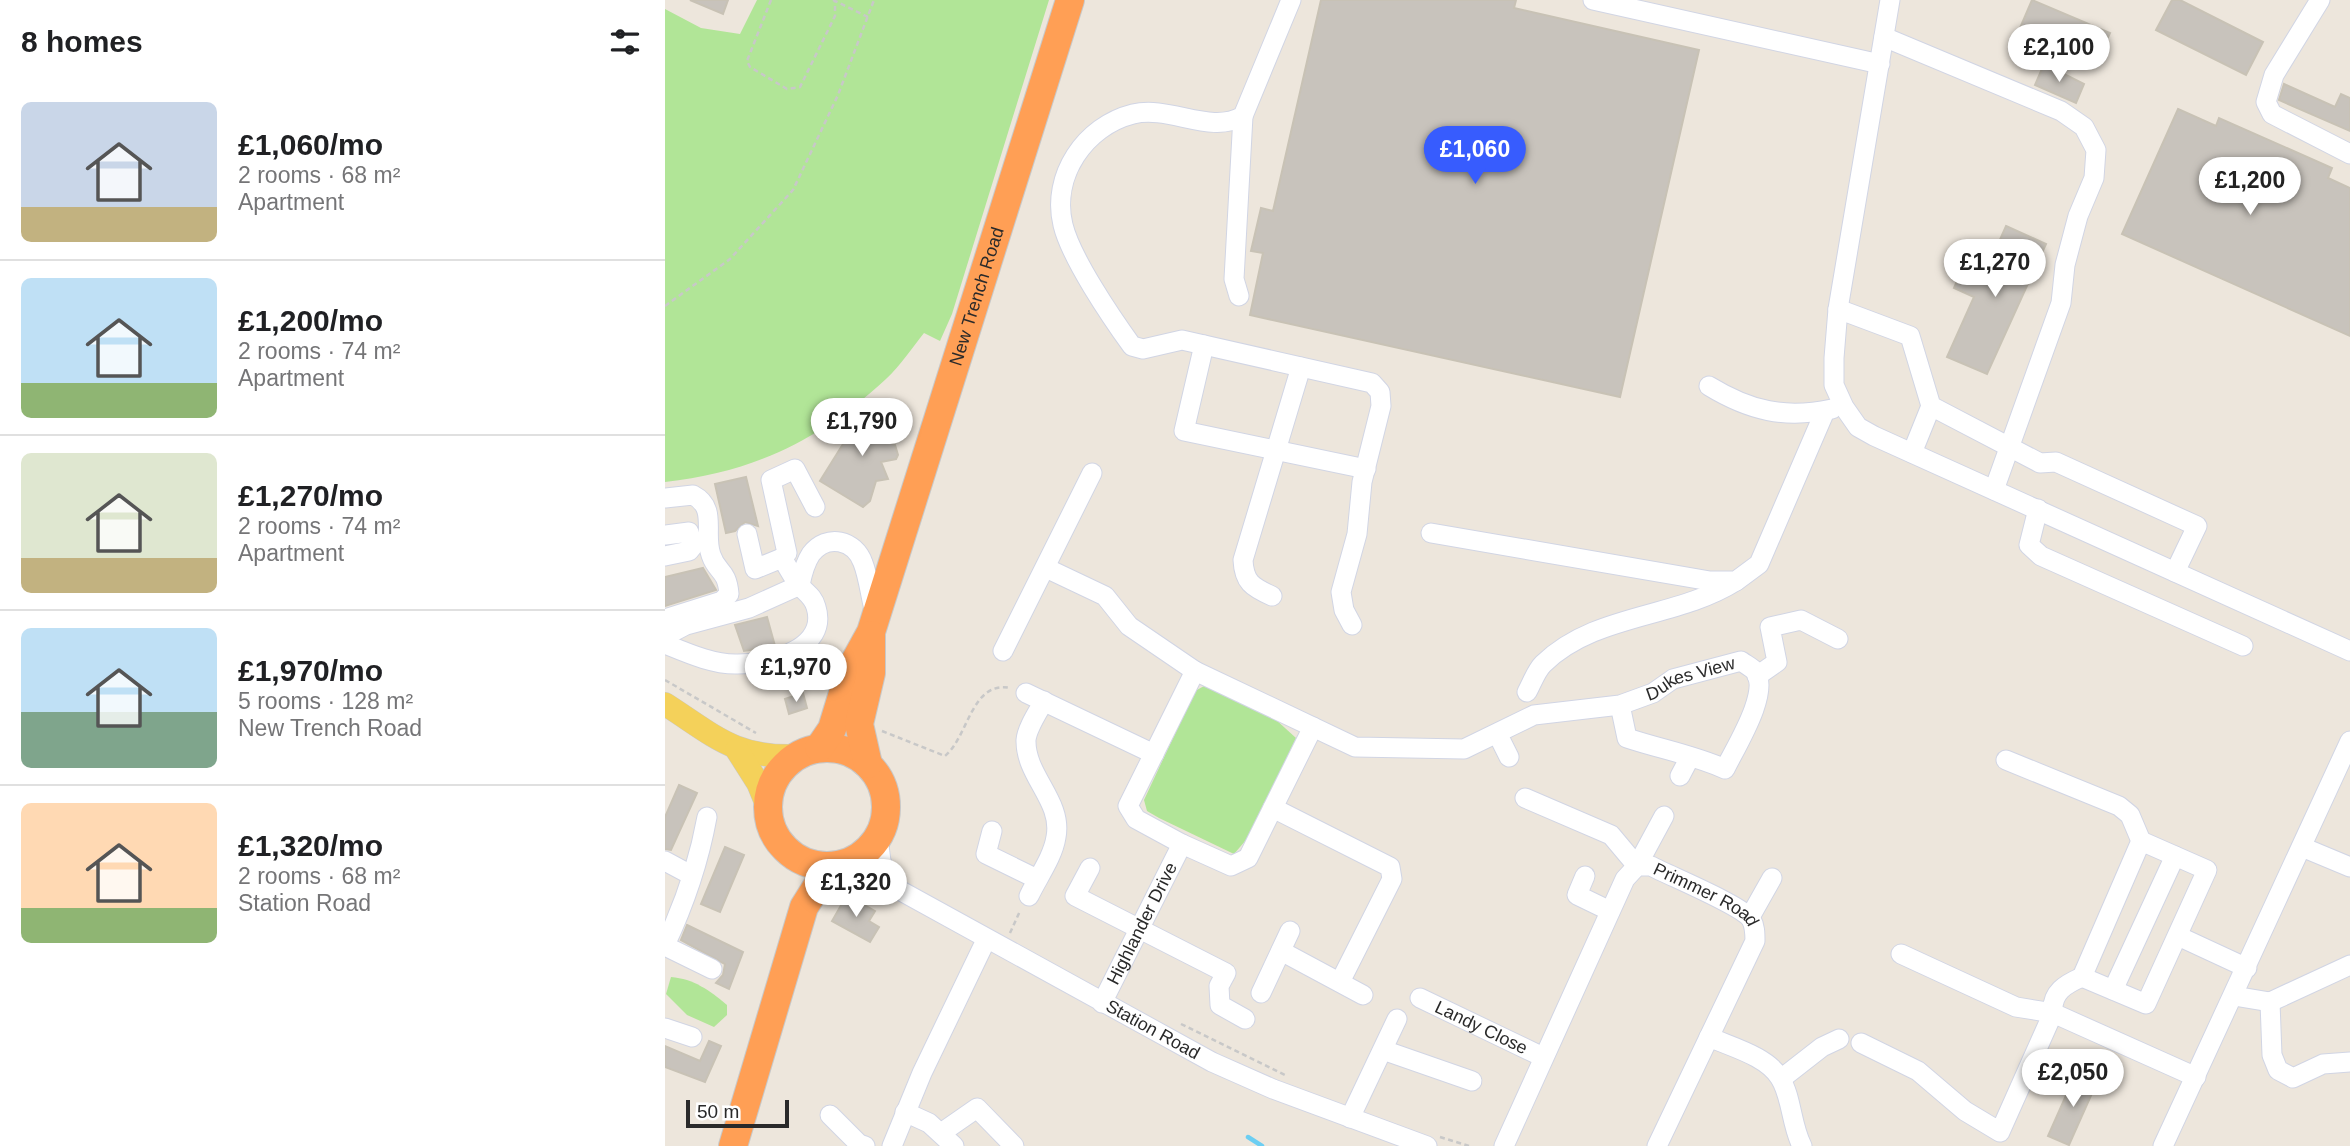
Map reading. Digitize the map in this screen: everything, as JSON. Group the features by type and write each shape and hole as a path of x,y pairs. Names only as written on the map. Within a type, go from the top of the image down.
{"highway":[{"name":"New Trench Road","path":"808,752 832,729 850,670 874,625 1070,0"},
{"name":"New Trench Road","path":"874,625 871,673 859,724 876,765"},
{"path":"733,1146 804,907 819,883 839,865 862,854 885,838 886,807 876,765 845,751 808,752 781,769 771,786 767,806 769,823 777,840 789,853 803,862 839,865"},
{"path":"789,853 804,907"}],"main road":[{"path":"665,704 737,750 769,757 808,752"},
{"path":"737,750 758,783 767,806"}],"street":[{"path":"1239,296 1234,279 1243,116 1291,0"},
{"path":"1593,0 1880,64"},
{"path":"1527,692 1541,666 1567,645 1593,632 1715,594 1759,564 1834,409 1838,309 1890,0"},
{"path":"2320,0 2274,75 2266,102 2272,114 2350,154"},
{"path":"1884,37 2061,111 2084,127 2096,150 2094,178 2078,216 2065,265 2061,303 1994,490"},
{"path":"1243,116 1231,123 1215,123 1159,112 1132,114 1098,132 1079,148 1067,170 1061,199 1063,224 1072,249 1132,346 1143,349 1165,341 1182,340 1372,383 1380,392 1381,405 1366,469 1357,534 1341,592 1343,610 1352,625"},
{"path":"1838,309 1910,336 1931,406 1912,453"},
{"path":"1204,345 1184,431 1366,469"},
{"path":"1272,596 1251,586 1244,577 1243,560 1273,451 1301,367"},
{"path":"1709,386 1738,403 1800,416 1834,409 1858,427 1912,453 2350,651"},
{"path":"1931,406 2040,463 2056,462 2197,526 2175,572"},
{"path":"747,534 755,569 782,558 787,553 771,480 795,469 815,507"},
{"path":"1003,651 1092,473"},
{"path":"665,498 682,495 700,498 711,522 708,536 712,557 726,573 729,594 726,599 665,619"},
{"path":"2038,509 2029,545 2041,556 2243,646"},
{"path":"665,535 689,532 693,546 689,551 665,556"},
{"path":"1431,533 1710,581 1736,581"},
{"path":"665,636 686,625 749,608 800,585 812,553 828,542 845,542 855,549 864,564 874,625"},
{"path":"665,644 689,653 739,664 799,651 816,632 817,609 812,596 800,585 782,558"},
{"path":"1046,568 1105,596 1129,626 1195,671 1355,747 1464,749 1497,735 1509,757"},
{"name":"Dukes View","path":"1757,676 1777,662 1770,626 1801,620 1838,639"},
{"name":"Dukes View","path":"1497,735 1534,715 1620,705 1653,693 1673,680 1741,661 1754,669 1757,676 1759,698 1725,769 1699,757 1690,757 1627,738 1620,705"},
{"name":"Highlander Drive","path":"1195,671 1128,806 1136,820 1182,844 1231,866 1248,858 1313,727"},
{"path":"992,831 986,854 1009,865 1033,888 1057,836 1056,812 1028,756 1026,738 1035,697 1154,754"},
{"path":"2163,1146 2350,741"},
{"path":"1680,776 1690,757"},
{"path":"2006,760 2119,806 2130,815 2141,841 2207,870 2146,1004 2082,976"},
{"path":"1525,798 1611,835 1637,866 1664,816"},
{"path":"1273,808 1390,867 1392,879 1340,982"},
{"path":"707,817 703,843 666,941 712,970"},
{"path":"885,838 881,861 892,886"},
{"path":"1861,1044 1918,1071 1965,1111 2000,1132 2053,1013 2056,995 2064,985 2082,976 2141,841"},
{"name":"Highlander Drive","path":"1102,1003 1182,844"},
{"path":"2302,846 2350,867"},
{"path":"2113,990 2175,856"},
{"path":"665,861 691,874"},
{"name":"Station Road","path":"839,865 892,886 1212,1062 1427,1146"},
{"name":"Primmer Road","path":"1504,1146 1625,879 1637,866 1651,866 1750,917 1755,941 1657,1146"},
{"path":"1090,868 1075,896 1226,973 1219,986 1220,1005 1245,1019"},
{"path":"1585,876 1577,895 1610,911"},
{"path":"1750,917 1772,878"},
{"path":"1261,993 1290,930"},
{"path":"2178,936 2247,968"},
{"path":"892,1146 905,1112 986,940"},
{"path":"1281,951 1363,995"},
{"path":"1901,954 2015,1007 2053,1013 2196,1077"},
{"path":"2234,996 2270,1002 2350,965"},
{"name":"Landy Close","path":"1420,998 1543,1056"},
{"path":"2270,1002 2272,1055 2282,1074 2293,1077 2323,1064 2350,1062"},
{"path":"1350,1118 1398,1019"},
{"path":"665,1028 692,1037"},
{"path":"1709,1037 1759,1060 1781,1079 1802,1146"},
{"path":"1781,1079 1822,1047 1839,1039"},
{"path":"1383,1050 1472,1081"},
{"path":"905,1112 929,1123 948,1140 977,1108 1014,1146"},
{"path":"830,1115 859,1144 865,1146"}],"path":[{"path":"771,0 747,61 750,67 787,89 794,90 800,87 835,16 834,1"},
{"path":"665,306 730,259 793,190 838,95 874,0"},
{"path":"834,1 868,18"},
{"path":"665,680 757,734"},
{"path":"882,731 945,756 954,748 985,692 1000,686 1035,697"},
{"path":"876,765 896,788 899,808 885,838"},
{"path":"1008,936 1033,888"},
{"path":"1174,1021 1290,1077"}],"green space":[{"path":"757,0 1049,0 952,314 940,341 924,333 891,374 861,401 811,436 784,450 728,470 665,482 665,9 701,28 740,34"},
{"path":"1206,685 1274,718 1296,738 1252,833 1234,854 1147,811 1144,800 1195,691"},
{"path":"671,977 687,980 707,990 727,1005 727,1015 714,1027 687,1015 666,994"}],"building":[{"path":"690,0 728,0 723,14"},
{"path":"1321,0 1516,0 1514,8 1699,50 1620,397 1250,315 1263,253 1251,251 1261,208 1273,211"},
{"path":"2032,0 2110,33 2096,63 2020,28"},
{"path":"2172,0 2180,0 2263,42 2246,75 2156,30"},
{"path":"2044,64 2084,84 2076,103 2035,85"},
{"path":"2284,84 2335,107 2341,94 2350,98 2350,131 2279,100"},
{"path":"2178,109 2216,126 2219,118 2332,168 2328,178 2350,188 2350,336 2122,234"},
{"path":"2006,226 2046,244 1987,374 1947,357 1974,297 1954,288 1962,269 1983,278"},
{"path":"868,404 893,419 882,438 895,445 898,455 896,459 881,462 888,479 876,481 870,501 863,507 820,481"},
{"path":"746,477 758,526 745,522 735,531 726,533 715,484"},
{"path":"703,568 716,590 665,606 665,577"},
{"path":"767,617 775,646 744,651 735,625"},
{"path":"781,669 783,675 753,683 751,676"},
{"path":"803,693 807,708 789,714 785,699"},
{"path":"679,785 697,793 671,850 665,849 665,817"},
{"path":"725,847 744,855 720,912 701,904"},
{"path":"847,895 875,911 869,921 879,927 870,942 832,921"},
{"path":"687,925 743,952 729,989 716,983 723,975 725,964 681,940"},
{"path":"709,1041 721,1046 705,1082 665,1067 665,1046 700,1061"},
{"path":"2076,1073 2097,1082 2069,1145 2048,1136"}],"waterway":[{"path":"1248,1137 1262,1146"}]}
